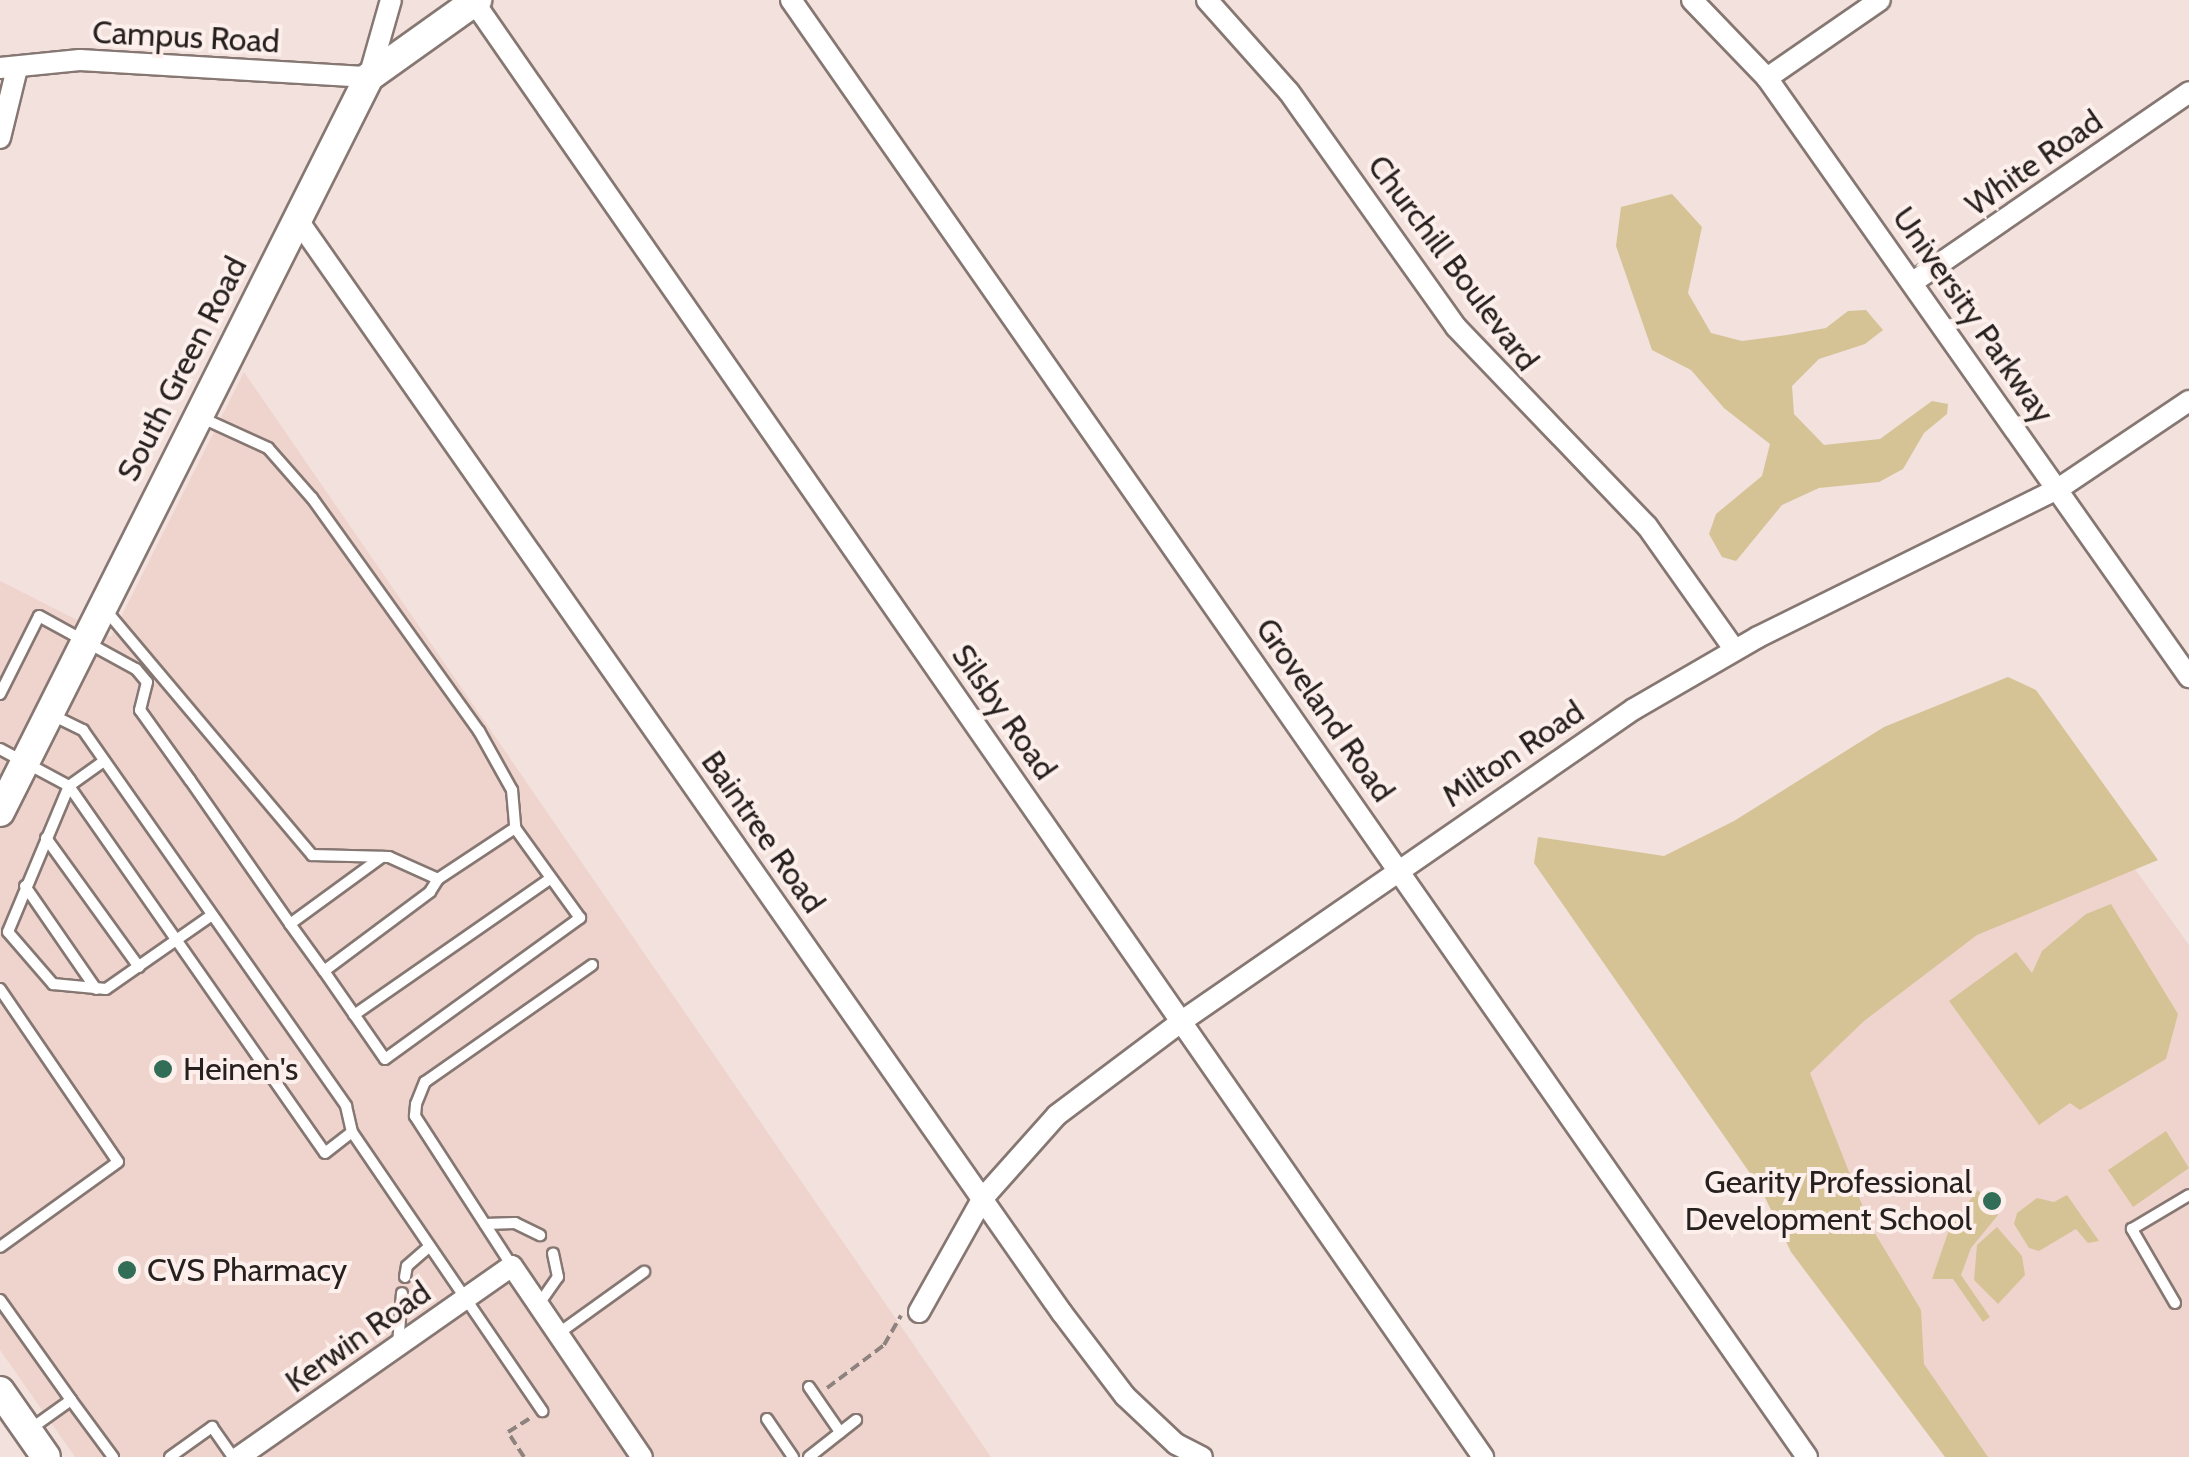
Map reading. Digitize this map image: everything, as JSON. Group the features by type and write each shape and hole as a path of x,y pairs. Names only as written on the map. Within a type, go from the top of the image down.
{"main road":[{"name":"South Green Road","path":"4,796 12,756 49,714 369,76 475,1"},
{"path":"0,1390 46,1457"}],"street":[{"path":"369,76 390,0"},
{"name":"Groveland Road","path":"791,0 1807,1457"},
{"name":"Churchill Boulevard","path":"1207,0 1289,92 1477,354 1624,499 1734,649"},
{"name":"University Parkway","path":"1692,0 1767,78 2189,677"},
{"path":"1767,78 1880,0"},
{"name":"Silsby Road","path":"475,1 1483,1457"},
{"name":"Campus Road","path":"8,68 80,60 369,76"},
{"path":"0,138 8,68"},
{"name":"White Road","path":"1912,282 2189,92"},
{"name":"Baintree Road","path":"297,219 1124,1396 1176,1444 1202,1457"},
{"name":"Milton Road","path":"919,1312 983,1198 1057,1115 1182,1021 1398,867 1734,649 2058,489 2189,401"},
{"path":"512,1266 642,1457"},
{"name":"Kerwin Road","path":"236,1457 262,1450 398,1344 512,1266"}],"lane":[{"path":"0,694 39,616 136,669 147,682 140,710 385,1058 580,918 515,828 512,790 479,732 312,498 268,448 198,416"},
{"path":"102,607 312,855 382,857 438,879"},
{"path":"49,714 82,730 104,760 346,1106 352,1132 542,1411"},
{"path":"12,756 69,786 180,938 325,1153 352,1132"},
{"path":"104,760 69,786 25,886 4,921 24,955 54,984 96,990 139,967 212,916"},
{"path":"324,971 430,892 438,879 515,828"},
{"path":"46,838 139,967"},
{"path":"290,924 382,857"},
{"path":"354,1015 550,879"},
{"path":"25,886 96,990"},
{"path":"512,1266 415,1116 425,1082 592,965"},
{"path":"0,989 118,1162 0,1247"},
{"path":"2174,1303 2132,1229 2189,1195"},
{"path":"485,1224 515,1223 540,1235"},
{"path":"405,1277 407,1266 430,1246"},
{"path":"538,1305 558,1278 553,1254"},
{"path":"558,1334 644,1272"},
{"path":"398,1344 402,1293"},
{"path":"0,1300 113,1457"},
{"path":"812,1392 840,1432"},
{"path":"28,1431 71,1400"},
{"path":"767,1419 793,1457"},
{"path":"809,1457 856,1420"},
{"path":"170,1457 212,1426 236,1457"}],"path":[{"path":"812,1392 884,1345 908,1303 919,1312"},
{"path":"524,1457 508,1432 542,1411"}],"shaded area":[{"path":"1672,194 1702,227 1688,293 1711,333 1742,341 1787,335 1826,328 1848,311 1866,310 1883,330 1865,344 1819,359 1792,386 1794,414 1824,445 1880,439 1932,401 1948,404 1947,414 1924,433 1903,469 1879,482 1819,488 1782,505 1736,561 1722,557 1709,534 1716,514 1762,476 1770,444 1724,408 1691,370 1652,350 1616,246 1621,207"},
{"path":"244,372 991,1457 75,1457 0,1350 0,581 111,637"},
{"path":"2008,677 2036,690 2158,860 1977,935 1864,1021 1810,1073 1870,1225 1921,1310 1924,1364 1988,1457 1945,1457 1791,1252 1761,1189 1534,863 1538,837 1664,856 1734,821 1884,727"},
{"name":"Gearity Professional Development School","path":"2011,695 2189,945 2189,1457 1976,1457 1604,930"},
{"path":"2111,904 2178,1014 2166,1059 2080,1110 2070,1103 2039,1125 1949,1001 2016,952 2032,973 2042,951 2086,914"},
{"path":"2166,1131 2189,1168 2133,1207 2108,1170"},
{"path":"1978,1190 1998,1215 1971,1248 1961,1275 1990,1317 1983,1322 1953,1279 1932,1279 1951,1224"},
{"path":"2067,1195 2099,1241 2088,1243 2076,1229 2039,1251 2029,1248 2014,1224 2017,1213 2037,1198 2054,1202"},
{"path":"1997,1227 2022,1256 2025,1275 1998,1304 1974,1280 1977,1245"}],"place":[{"name":"Heinen's","path":"163,1069"},
{"name":"Gearity Professional Development School","path":"1992,1201"},
{"name":"CVS Pharmacy","path":"127,1270"}]}
